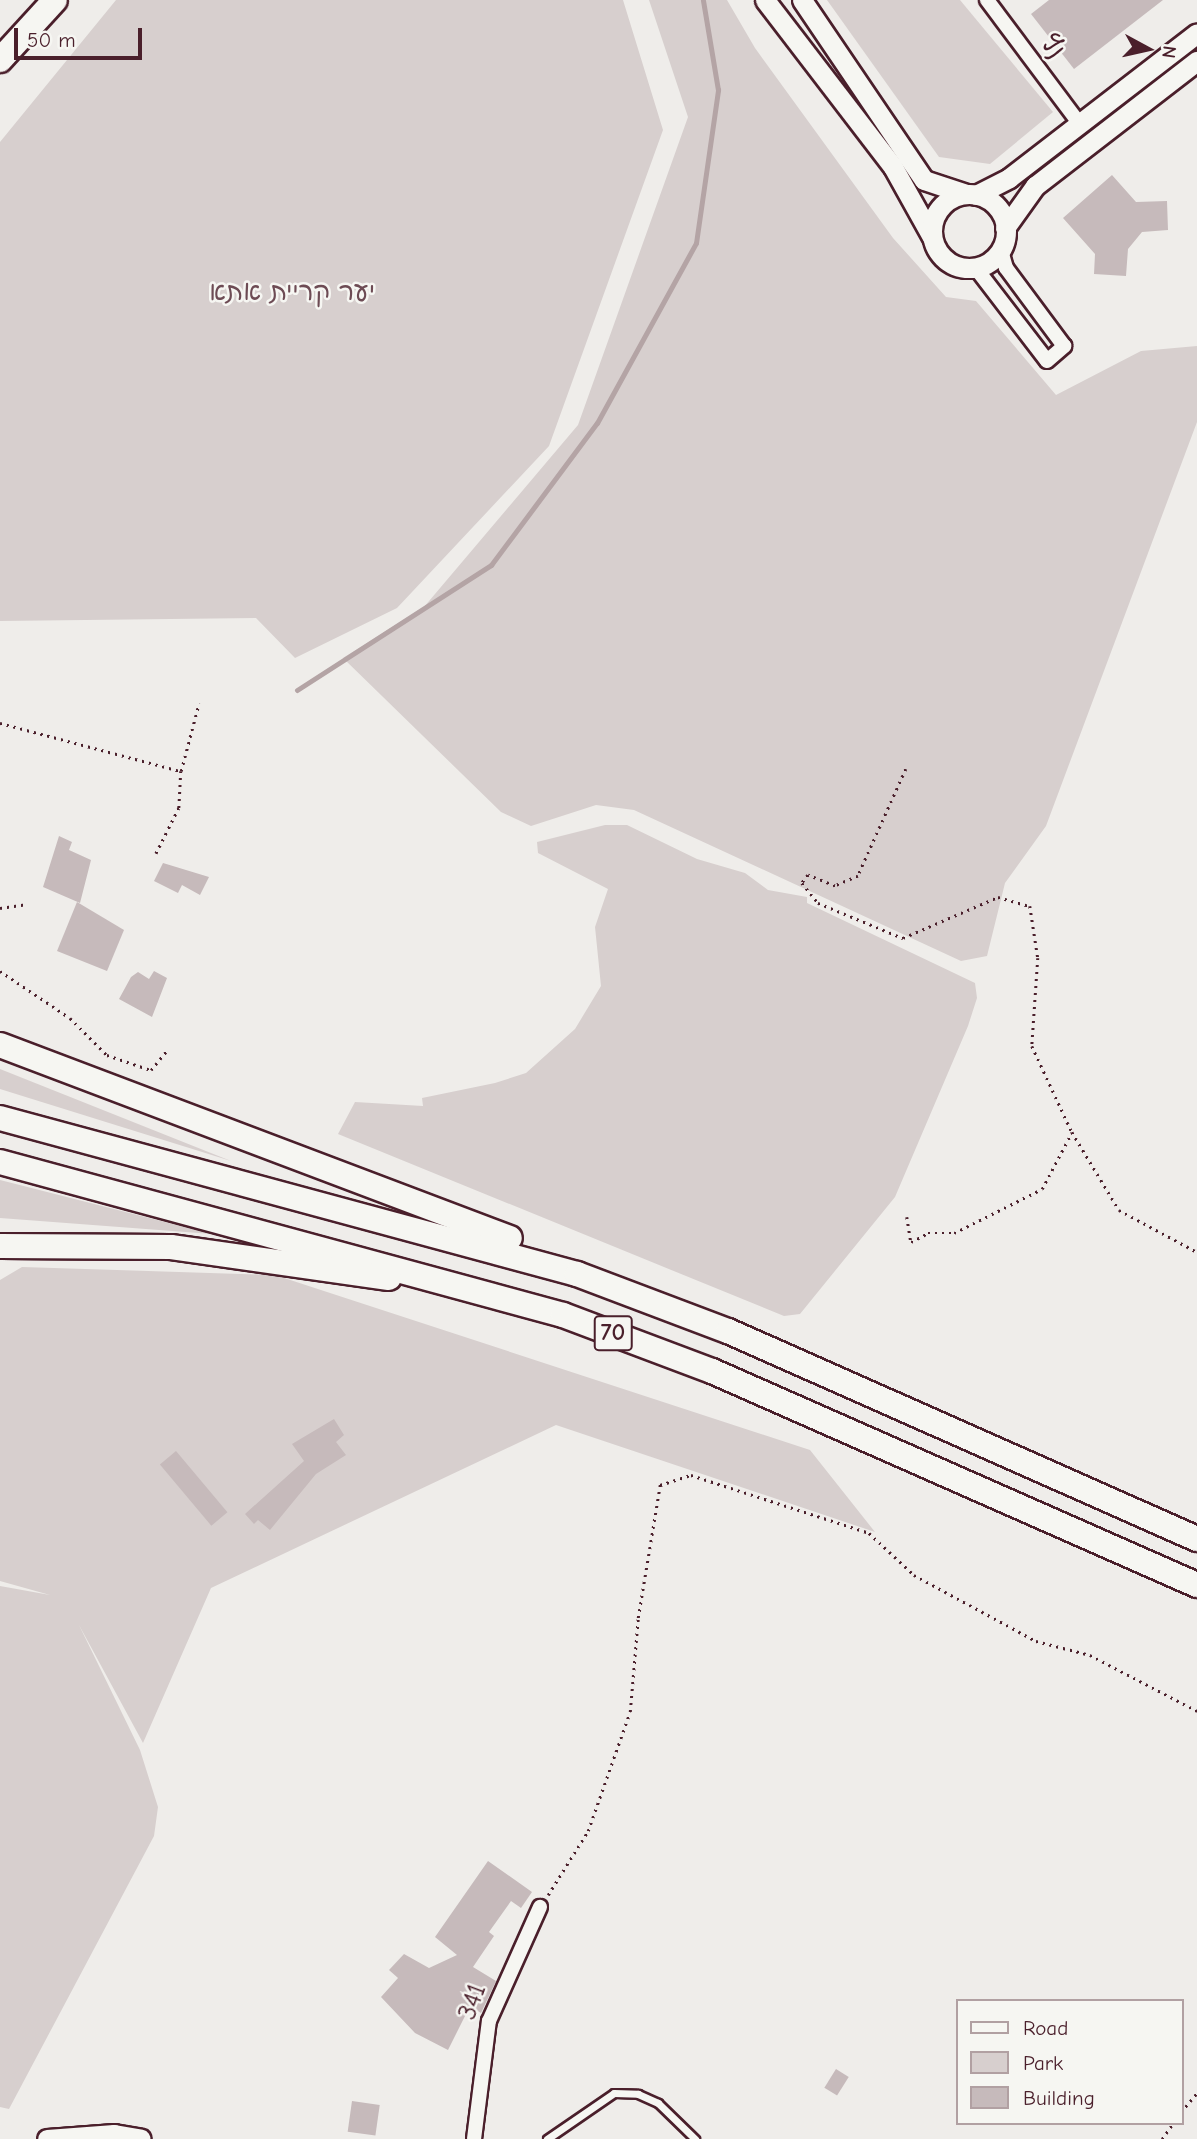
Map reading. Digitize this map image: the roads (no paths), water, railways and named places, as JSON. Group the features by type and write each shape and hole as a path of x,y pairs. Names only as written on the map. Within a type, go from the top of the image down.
{"highway":[{"path":"0,60 55,0"},
{"path":"0,1045 460,1218 787,1357"},
{"name":"70","path":"0,1118 487,1246 638,1296 787,1357 1197,1539"},
{"name":"70","path":"0,1162 463,1283 635,1340 1197,1585"},
{"path":"0,1246 171,1247 257,1256 415,1283 635,1340"}],"street":[{"path":"765,0 894,167 944,259 975,267 1047,361 1064,346 1006,268 1001,250 1005,228 1035,186 1197,61"},
{"path":"802,0 924,180 971,195 999,210 1005,228"},
{"name":"נץ","path":"991,2 1079,123"},
{"path":"932,237 936,214 1009,178 1197,33"},
{"path":"975,267 1001,250"},
{"name":"341","path":"473,2120 489,2021 540,1907"},
{"path":"464,2139 473,2120"},
{"path":"473,2120 474,2139"},
{"path":"47,2139 114,2134 141,2139"}],"lane":[{"path":"547,2139 614,2093 638,2094 658,2103 695,2139"}],"waterway":[{"path":"297,690 491,565 597,423 696,243 718,90 703,0"}],"park label":[{"name":"יער קריית אתא","path":"292,293"}]}
